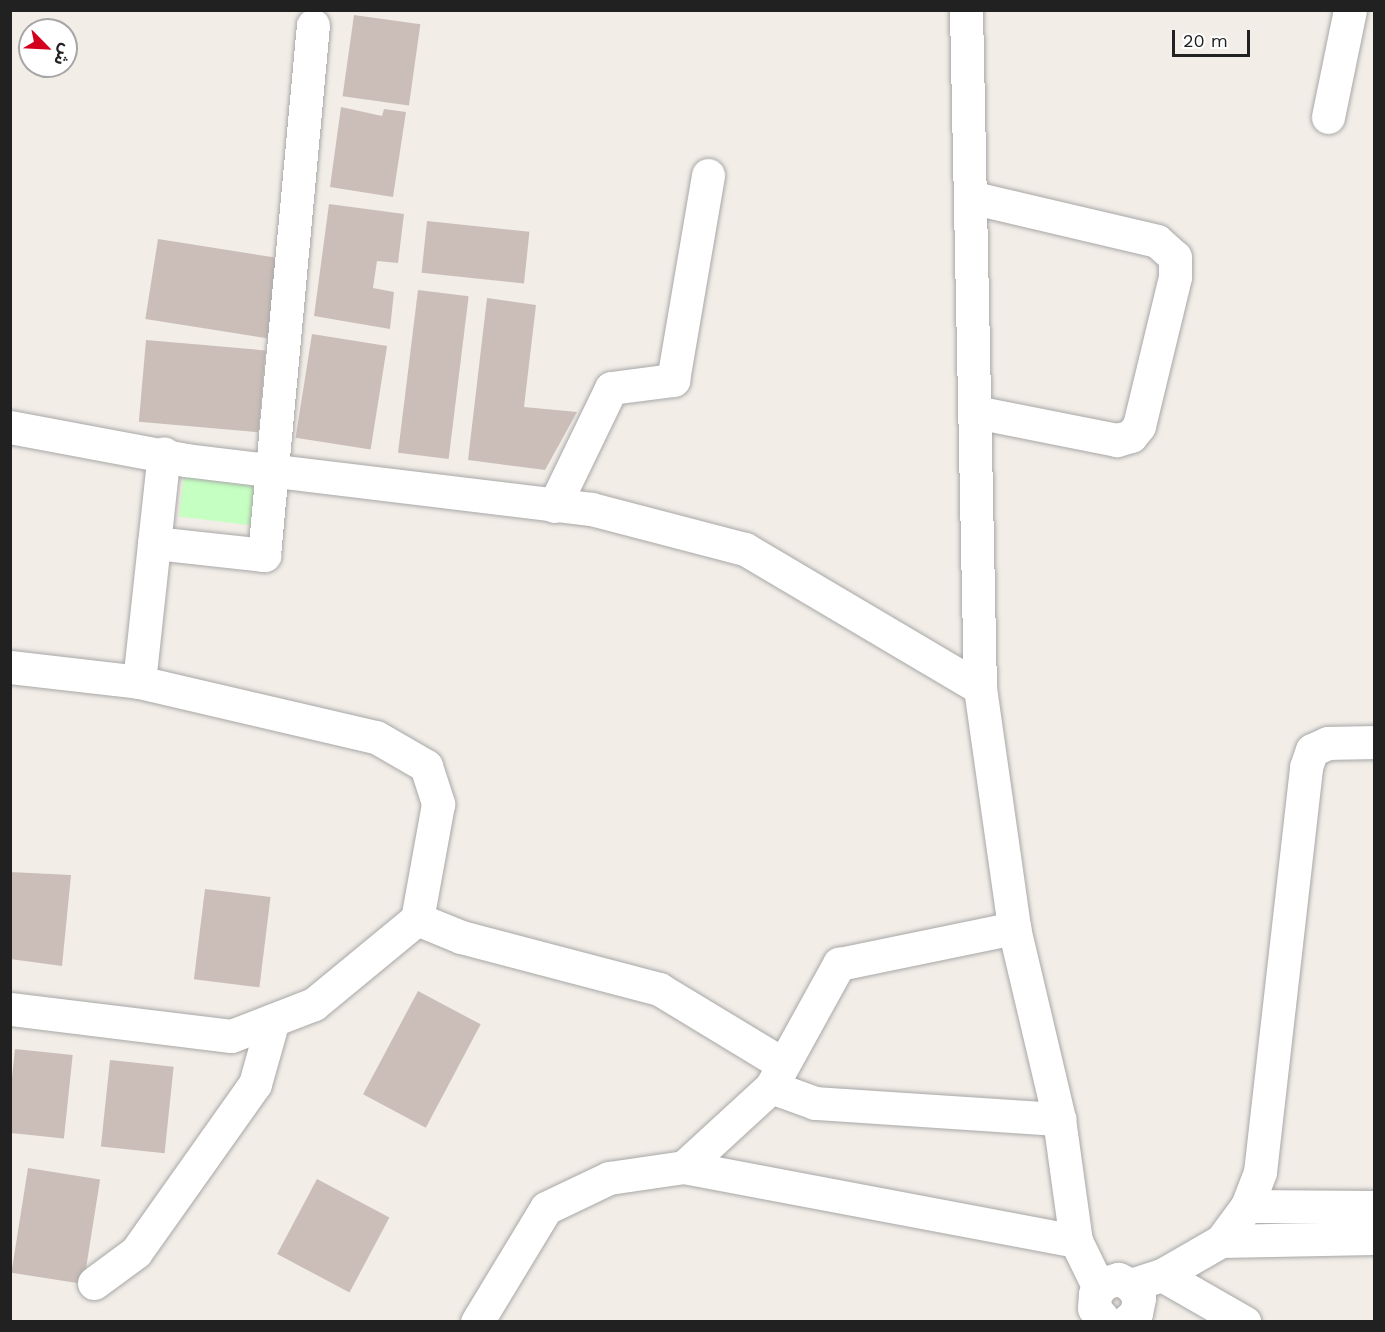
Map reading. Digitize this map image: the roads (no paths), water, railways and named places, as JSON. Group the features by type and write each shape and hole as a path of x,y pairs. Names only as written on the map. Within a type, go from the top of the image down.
{"street":[{"path":"966,10 980,688 1014,928 1059,1119 1076,1241 1116,1311 1162,1275 1221,1241 1247,1206 1260,1172 1306,767 1312,750 1328,743 1374,742"},
{"path":"1328,117 1350,10"},
{"path":"154,543 264,555 274,471 313,25"},
{"path":"554,506 611,388 673,380 708,175"},
{"path":"970,196 1157,241 1175,257 1175,277 1139,426 1131,436 1117,440 975,412"},
{"path":"10,427 274,471 591,509 746,549 980,688"},
{"path":"139,682 164,453"},
{"path":"10,667 139,682 376,737 426,766 438,804 417,919 314,1004 231,1036 10,1009"},
{"path":"417,919 461,937 659,989 815,1103 1059,1119"},
{"path":"684,1167 777,1076 838,964 1014,928"},
{"path":"94,1283 136,1252 255,1084 273,1020"},
{"path":"477,1322 546,1208 609,1178 684,1167 1076,1241"},
{"path":"1247,1206 1374,1207"},
{"path":"1221,1241 1374,1238"},
{"path":"1162,1275 1244,1322"}]}
